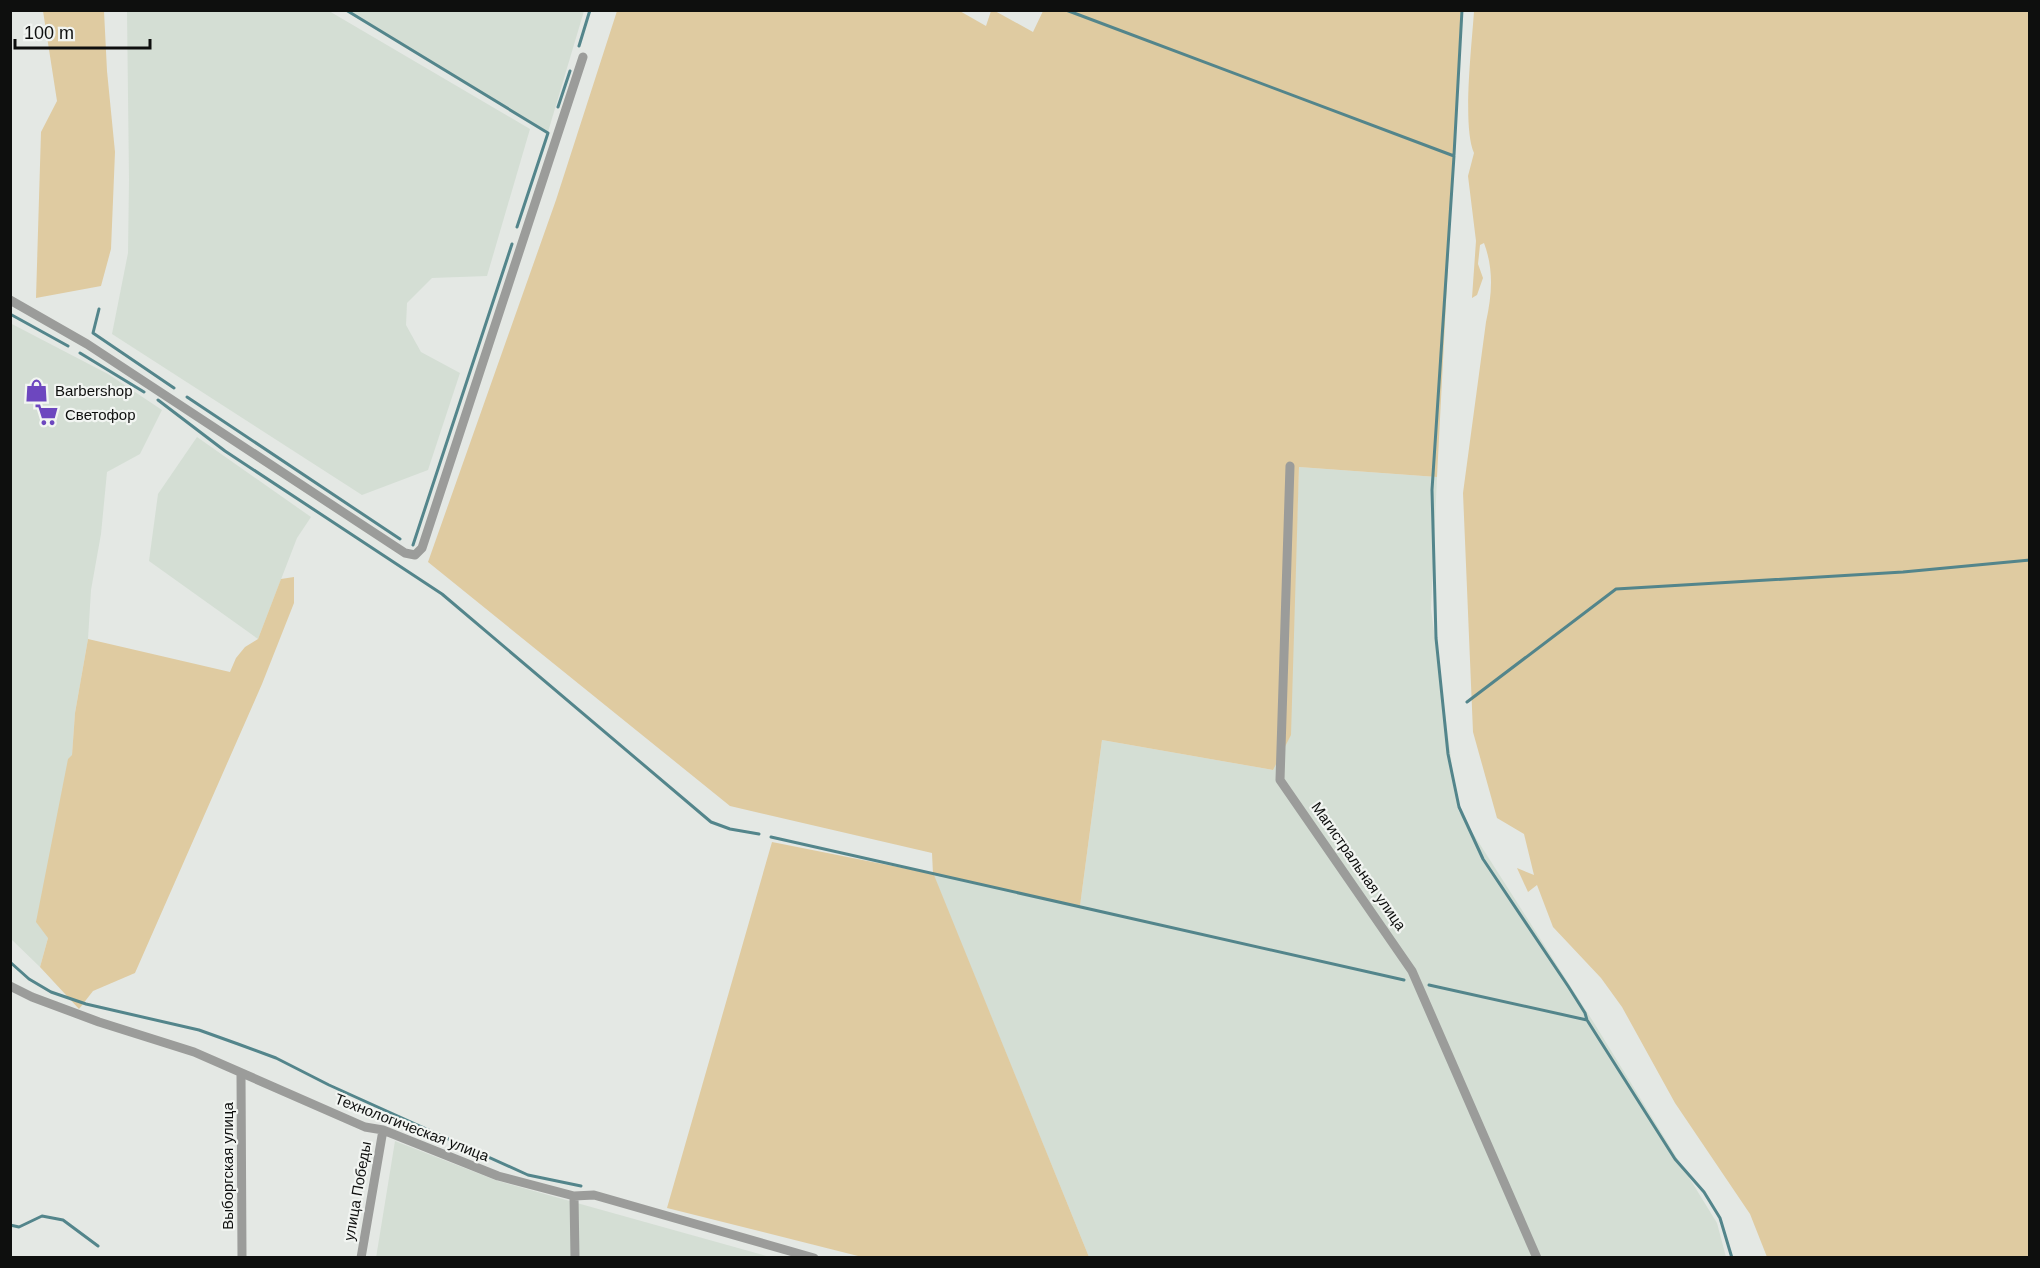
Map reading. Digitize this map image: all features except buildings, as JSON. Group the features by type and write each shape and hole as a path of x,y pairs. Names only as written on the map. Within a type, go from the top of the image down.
{"street":[{"path":"10,300 87,344 405,553 415,555 422,548 583,57"},
{"name":"Магистральная улица","path":"1290,466 1280,780 1406,959 1537,1257"},
{"name":"Технологическая улица","path":"10,986 32,997 99,1022 194,1052 365,1127 383,1130 498,1176 574,1196 594,1194 809,1257"},
{"name":"Выборгская улица","path":"241,1074 242,1257"},
{"name":"улица Победы","path":"361,1257 383,1130"},
{"path":"574,1196 575,1257"}],"shaded area":[{"path":"958,10 986,26 991,11 995,11 1033,32 1043,11 1461,11 1437,477 1299,467 1291,735 1273,770 1102,740 1080,906 934,875 1089,1257 862,1257 667,1208 772,842 933,874 932,853 730,806 428,562 556,200 617,11"},
{"path":"43,11 104,11 115,152 111,249 101,286 36,298 41,132 57,101"},
{"path":"127,11 329,11 530,129 487,276 432,278 407,303 406,325 421,352 460,373 428,470 362,495 112,334 128,253"},
{"path":"345,11 584,11 548,132"},
{"path":"1474,11 2029,11 2029,1257 1767,1257 1750,1214 1675,1103 1622,1007 1601,978 1553,927 1537,885 1528,892 1517,868 1534,875 1524,834 1497,818 1473,732 1463,493 1491,282 1484,243 1480,245 1478,264 1483,278 1477,295 1472,298 1476,241 1468,176 1474,153 1470,140 1468,105"},
{"path":"10,323 108,374 162,410 140,454 107,472 101,534 91,590 88,639 75,713 72,755 48,938 40,967 10,938"},
{"path":"197,437 311,517 297,538 258,639 149,561 158,494"},
{"path":"1299,467 1437,477 1431,609 1458,810 1594,1023 1717,1223 1726,1257 1089,1257 933,874 1080,906 1102,740 1273,770 1294,599"},
{"path":"294,577 294,603 262,684 135,973 93,991 79,1009 40,967 48,938 36,922 68,759 72,755 75,713 88,639 230,672 236,658 245,647 258,639 281,579"},
{"path":"395,1141 498,1181 770,1257 376,1258"}],"waterway":[{"path":"346,10 548,133 517,227"},
{"path":"579,46 590,10"},
{"path":"1066,10 1454,156 1432,490 1436,638 1448,754 1459,807 1483,859 1568,986 1675,1159 1704,1192 1720,1218 1732,1258"},
{"path":"1454,155 1462,10"},
{"path":"558,107 570,71"},
{"path":"413,545 512,244"},
{"path":"99,309 93,333 174,388"},
{"path":"10,314 68,346"},
{"path":"80,353 144,392"},
{"path":"187,397 400,539"},
{"path":"158,400 225,451 442,594 711,822 730,829 759,834"},
{"path":"1467,702 1616,589 1903,572 2030,560"},
{"path":"771,837 1404,980"},
{"path":"10,962 29,979 51,992 86,1004 199,1030 238,1044 276,1058 329,1085 528,1175 581,1186"},
{"path":"1429,985 1587,1020"},
{"path":"10,1225 19,1227 42,1216 63,1220 98,1246"}],"place":[{"name":"Barbershop","path":"37,390"},
{"name":"Светофор","path":"47,414"}]}
